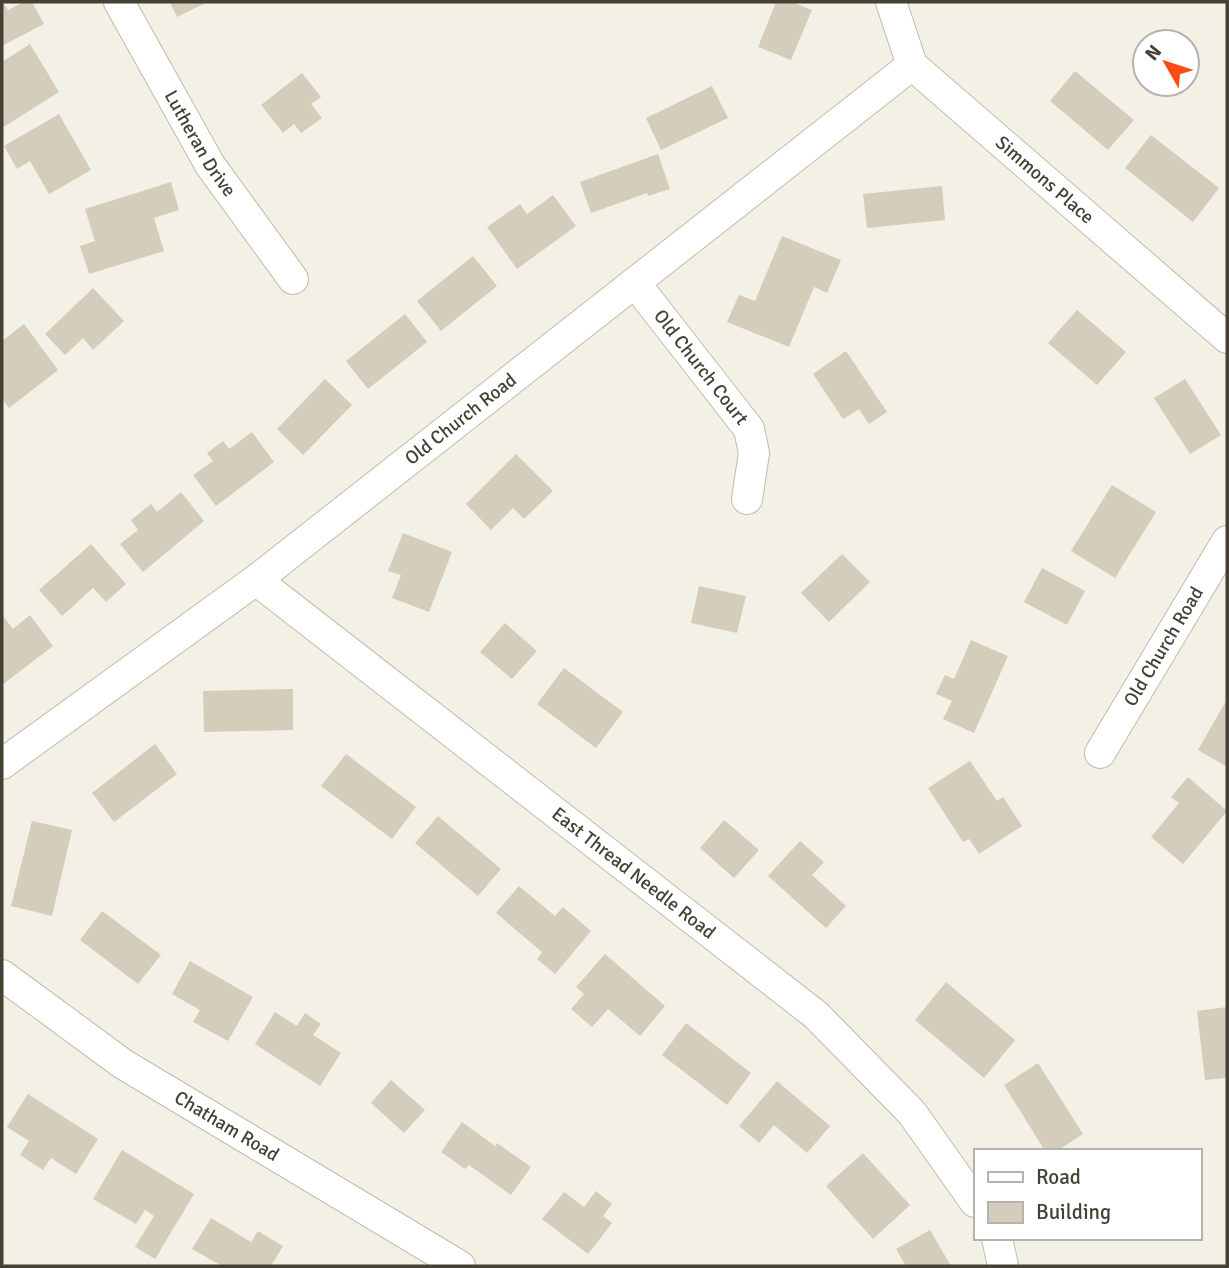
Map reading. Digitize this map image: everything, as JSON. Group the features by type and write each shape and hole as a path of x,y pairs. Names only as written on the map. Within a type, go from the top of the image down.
{"street":[{"name":"Lutheran Drive","path":"119,2 210,165 293,279"},
{"path":"891,2 912,65"},
{"name":"Old Church Road","path":"2,764 256,580 912,65"},
{"name":"Simmons Place","path":"912,65 1227,338"},
{"name":"Old Church Court","path":"635,283 749,429 754,453 747,499"},
{"name":"Old Church Road","path":"1100,753 1227,541"},
{"name":"East Thread Needle Road","path":"256,580 816,1014 912,1113 974,1201"},
{"name":"Chatham Road","path":"2,975 124,1064 460,1266"},
{"path":"997,1240 1003,1266"}],"building":[{"path":"2,2 8,10 24,2 32,2 44,24 2,46"},
{"path":"170,2 208,2 177,17"},
{"path":"776,2 792,2 812,10 791,60 758,47"},
{"path":"30,44 59,92 2,128 2,62"},
{"path":"1075,71 1134,120 1108,150 1050,101"},
{"path":"302,73 321,97 311,104 322,118 301,133 294,124 283,133 261,105"},
{"path":"712,86 728,118 661,150 646,118"},
{"path":"59,114 91,170 49,194 30,161 17,169 4,146"},
{"path":"1151,135 1219,188 1193,222 1125,168"},
{"path":"658,154 670,189 648,196 647,193 591,213 580,182"},
{"path":"171,182 179,210 154,218 164,251 89,274 80,246 95,241 85,209"},
{"path":"942,186 945,220 867,228 863,194"},
{"path":"553,195 576,226 517,269 487,227 520,204 527,214"},
{"path":"782,236 841,260 827,293 814,287 789,347 727,322 739,295 755,301"},
{"path":"473,256 497,286 441,331 417,301"},
{"path":"93,288 124,321 93,350 83,338 65,355 45,334"},
{"path":"1077,310 1126,352 1097,385 1048,343"},
{"path":"405,314 427,342 368,389 346,361"},
{"path":"24,324 58,370 9,408 2,398 2,341"},
{"path":"846,351 887,412 869,424 859,409 843,419 813,374"},
{"path":"325,379 352,405 303,455 277,429"},
{"path":"1185,379 1221,435 1190,454 1154,398"},
{"path":"252,432 274,462 216,506 193,475 213,461 207,453 223,441 229,449"},
{"path":"516,454 553,491 524,519 513,508 491,530 466,504"},
{"path":"1112,485 1156,512 1115,578 1071,551"},
{"path":"181,492 204,521 143,572 120,544 138,530 131,520 151,504 157,512"},
{"path":"403,533 452,552 429,612 392,598 401,575 388,571"},
{"path":"91,544 126,584 106,602 93,588 62,616 39,590"},
{"path":"842,554 870,582 829,622 801,593"},
{"path":"1042,568 1085,591 1067,625 1024,602"},
{"path":"699,586 746,596 737,633 691,623"},
{"path":"2,615 13,629 30,615 53,646 2,685"},
{"path":"505,623 537,651 512,679 480,652"},
{"path":"971,640 1008,656 974,733 943,719 952,701 936,694 945,675 954,679"},
{"path":"564,668 623,712 596,748 537,704"},
{"path":"293,689 293,730 204,732 203,691"},
{"path":"1227,699 1227,767 1198,750"},
{"path":"155,744 177,774 114,822 92,793"},
{"path":"346,754 416,807 392,839 321,786"},
{"path":"970,761 997,801 1003,797 1022,826 979,854 969,839 963,842 928,788"},
{"path":"1188,777 1227,811 1183,864 1151,837 1179,803 1171,797"},
{"path":"438,816 501,869 478,896 415,843"},
{"path":"724,820 759,850 734,878 700,848"},
{"path":"32,821 72,830 52,916 11,906"},
{"path":"800,841 824,862 812,875 846,906 826,928 768,876"},
{"path":"519,886 555,916 563,907 591,931 555,974 537,959 542,952 496,913"},
{"path":"102,911 161,955 138,984 80,940"},
{"path":"605,954 665,1006 640,1036 608,1009 592,1027 571,1009 584,994 576,987"},
{"path":"190,961 253,997 228,1041 193,1022 200,1010 172,994"},
{"path":"946,982 1015,1040 984,1078 915,1020"},
{"path":"1227,1007 1227,1078 1205,1080 1197,1011"},
{"path":"275,1012 297,1026 305,1013 321,1024 313,1035 341,1053 320,1086 255,1044"},
{"path":"686,1023 751,1073 727,1105 662,1055"},
{"path":"1038,1063 1083,1134 1060,1149 1044,1149 1004,1085"},
{"path":"391,1080 425,1110 404,1133 371,1103"},
{"path":"777,1081 830,1126 807,1153 774,1125 759,1143 739,1126"},
{"path":"28,1094 98,1139 76,1174 51,1158 43,1170 20,1155 29,1141 7,1127"},
{"path":"462,1122 531,1167 511,1195 469,1165 465,1169 441,1152"},
{"path":"122,1150 194,1194 155,1259 135,1247 154,1216 145,1210 136,1224 93,1199"},
{"path":"863,1153 910,1205 873,1239 826,1186"},
{"path":"596,1191 612,1204 603,1216 612,1223 588,1254 542,1219 564,1192 584,1207"},
{"path":"211,1218 251,1242 258,1231 283,1246 271,1266 222,1266 192,1249"},
{"path":"930,1230 951,1266 906,1266 896,1249"}]}
